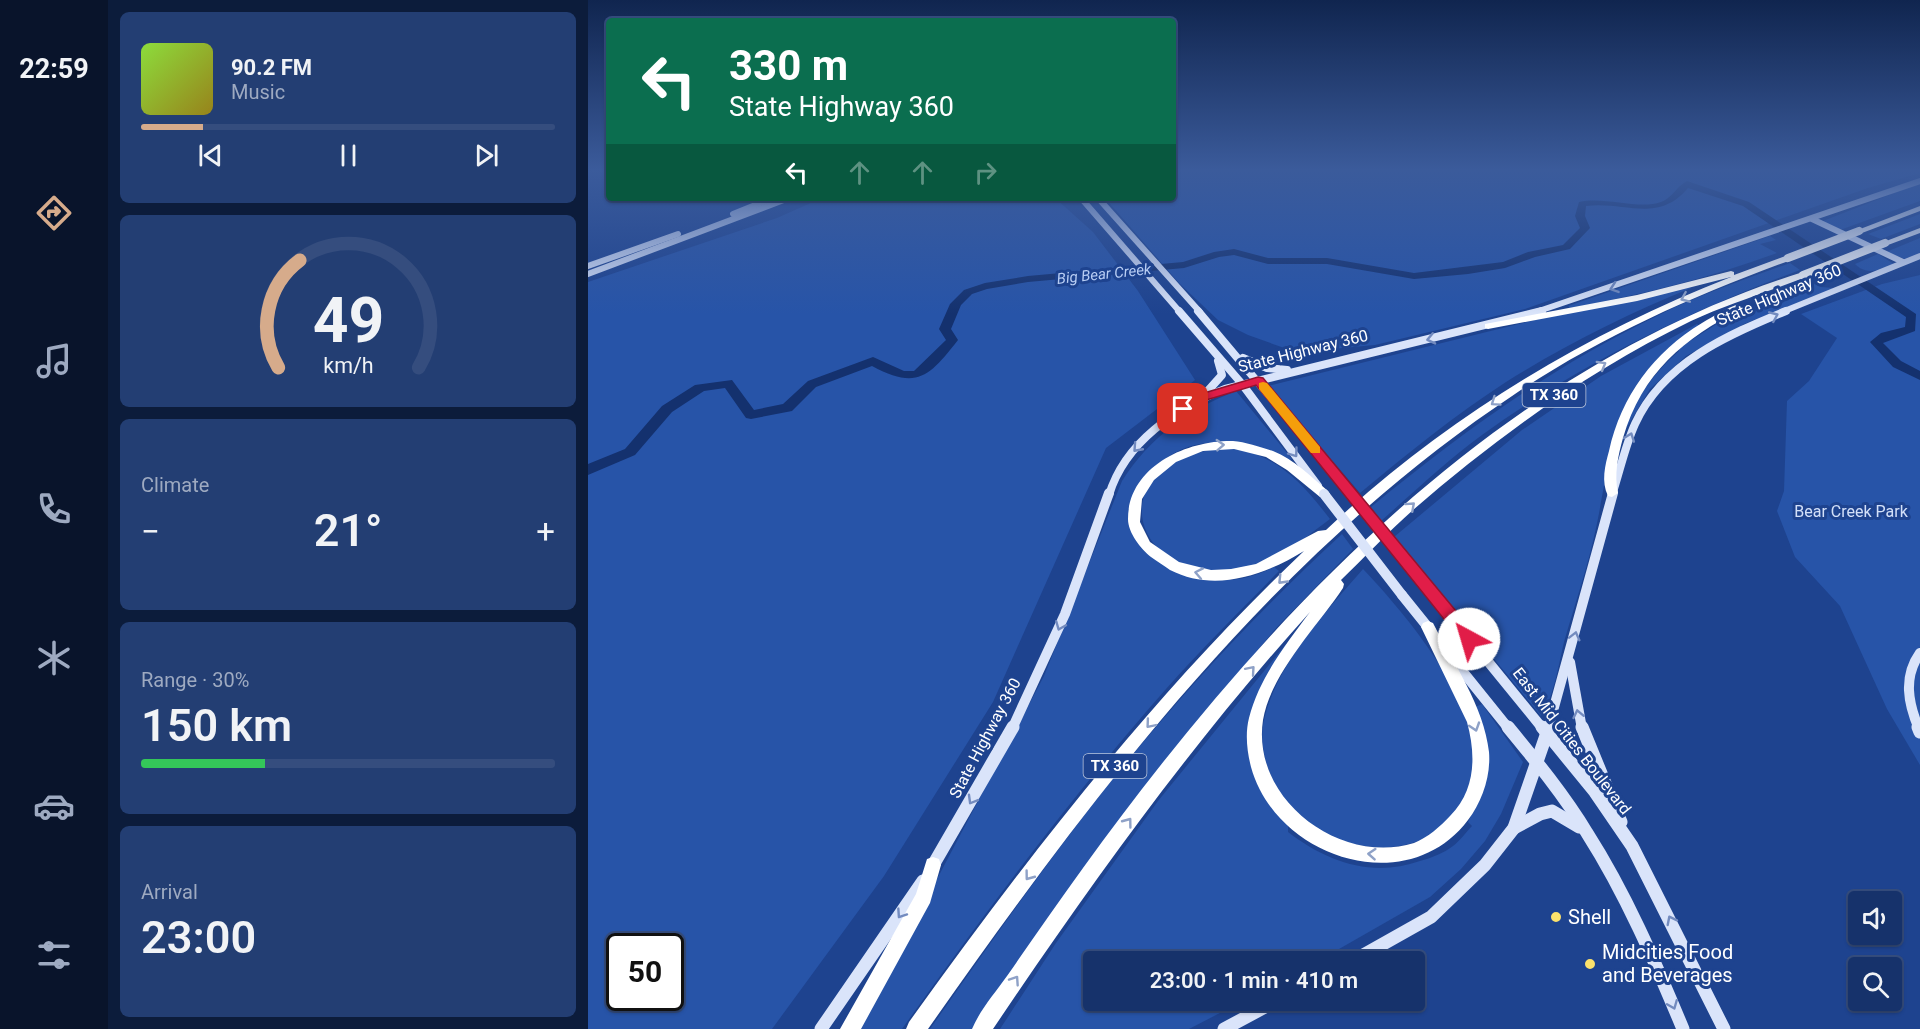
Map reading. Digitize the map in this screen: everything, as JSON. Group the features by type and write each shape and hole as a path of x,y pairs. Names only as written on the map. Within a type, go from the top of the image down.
{"highway":[{"name":"TX 360","path":"916,1029 1060,835 1165,706 1253,610 1339,525 1442,440 1539,374 1650,314 1758,268 1893,218"},
{"name":"TX 360","path":"982,1029 1081,885 1177,759 1271,648 1353,560 1459,465 1556,394 1617,357 1683,322 1885,243 1920,232"},
{"path":"1488,326 1637,298 1718,276 1758,268"},
{"path":"1612,493 1609,478 1618,430 1626,408 1649,371 1665,354 1693,333 1732,310 1781,289 1786,282"},
{"path":"1324,494 1271,454 1243,446 1213,446 1179,454 1150,474 1135,501 1134,516 1138,532 1156,554 1183,570 1204,575 1249,572 1269,564 1339,525"},
{"path":"1353,560 1271,680 1256,722 1255,746 1260,768 1269,790 1284,811 1303,829 1327,843 1364,854 1384,855 1413,851 1439,837 1460,819 1473,798 1480,776 1481,752 1476,729 1428,627"},
{"path":"850,1029 924,897 933,865"}],"main road":[{"path":"660,244 724,218"},
{"path":"588,274 607,263 733,218"},
{"path":"1099,218 1242,384 1324,494 1587,832 1628,906 1663,979 1683,1029"},
{"name":"East Mid Cities Boulevard","path":"1117,218 1234,351 1595,792 1632,846 1724,1029"},
{"name":"State Highway 360","path":"821,1029 933,865 998,754 1034,684 1072,597 1118,472 1146,439 1167,419 1198,399 1242,384 1488,326 1596,294 1812,219"},
{"path":"1812,219 1903,262"},
{"name":"State Highway 360","path":"1371,951 1431,917 1477,873 1514,828 1547,733 1569,658 1612,493 1636,422 1660,386 1686,361 1721,339 1920,256"},
{"path":"588,266 607,263"},
{"path":"1198,399 1214,387 1222,371 1206,341"},
{"path":"1234,351 1257,365 1298,370"},
{"path":"1920,653 1913,661 1908,683 1909,695 1920,732"},
{"path":"1569,658 1579,719 1590,752 1632,846"},
{"path":"1514,828 1548,810 1559,812 1587,832"},
{"path":"1224,1029 1258,1011"}],"green space":[{"path":"777,218 1077,218 1093,232 1138,291 1195,380 1106,448 993,702 884,876 772,1029 588,1029 588,282"},
{"path":"1122,218 1783,218 1525,309 1375,345 1332,349 1287,349 1248,335 1218,320 1179,283"},
{"path":"1831,218 1873,218 1840,230 1823,221"},
{"path":"1910,218 1920,218 1920,224 1881,239 1868,234"},
{"path":"1770,236 1776,240 1760,244 1777,253 1700,278 1649,291 1570,308 1568,306"},
{"path":"1920,238 1920,253 1905,259 1886,252"},
{"path":"1878,254 1894,264 1869,271 1855,264"},
{"path":"1790,263 1800,270 1676,322 1557,385 1469,445 1381,521 1371,507 1474,427 1582,356 1675,307"},
{"name":"Bear Creek Park","path":"1920,275 1920,765 1887,709 1840,606 1795,557 1777,511 1784,491 1787,401 1809,381 1837,338 1801,314 1882,284"},
{"path":"1810,282 1821,287 1834,288 1744,324 1686,356 1650,389 1624,432 1633,409 1646,387 1679,351 1679,348 1734,313"},
{"path":"1688,286 1691,288 1597,331 1506,382 1413,449 1360,493 1268,386 1547,317"},
{"path":"1697,324 1700,326 1671,347 1649,368 1633,390 1622,413 1614,438 1589,556 1552,691 1541,716 1394,537 1522,430 1601,376"},
{"path":"1236,391 1292,459 1287,461 1239,447 1211,443 1190,446 1179,451 1160,462 1138,486 1139,542 1203,576 1235,579 1274,567 1279,571 1180,674 1096,771 997,898 902,1029 858,1029 1044,676 1122,481 1133,465 1158,438 1186,416"},
{"path":"1228,448 1245,451 1274,463 1309,493 1330,519 1285,552 1256,565 1213,570 1179,563 1156,546 1143,523 1143,498 1157,475 1185,457"},
{"path":"1342,534 1353,549 1277,627 1164,762 972,1029 930,1029 1088,810 1139,748 1222,653"},
{"path":"1363,569 1414,629 1447,677 1460,701 1474,748 1473,769 1468,789 1452,817 1430,835 1403,845 1374,847 1345,842 1317,829 1294,810 1276,786 1266,762 1263,745 1264,720 1270,699 1280,678 1304,639"},
{"path":"1286,644 1288,646 1250,733 1288,825 1288,832 1318,852 1351,864 1385,868 1402,866 1433,857 1458,842 1472,826 1468,822 1484,789 1473,708 1482,704 1523,762 1501,814 1485,841 1461,869 1430,897 1336,951 1083,951 1083,1011 1224,1011 1189,1029 1000,1029 1056,943 1158,801"}],"waterway":[{"name":"Big Bear Creek","path":"588,470 630,452 667,409 700,388 728,383 751,415 787,408 812,384 873,361 902,375 918,374 952,340 945,329 956,304 968,292 985,286 1028,279 1184,265 1218,254 1234,252 1268,261 1327,261 1414,276 1468,271 1505,265 1532,254 1566,247 1585,228 1581,218"},
{"name":"Big Bear Creek","path":"1767,218 1912,316 1911,329 1885,336 1876,342 1897,364 1920,376"}],"slow traffic":[{"path":"1263,386 1316,450"}],"place":[{"name":"Shell","path":"1556,917"},
{"name":"Midcities Food and Beverages","path":"1590,964"}],"route":[{"path":"1183,409 1198,399 1258,380 1469,639"}]}
